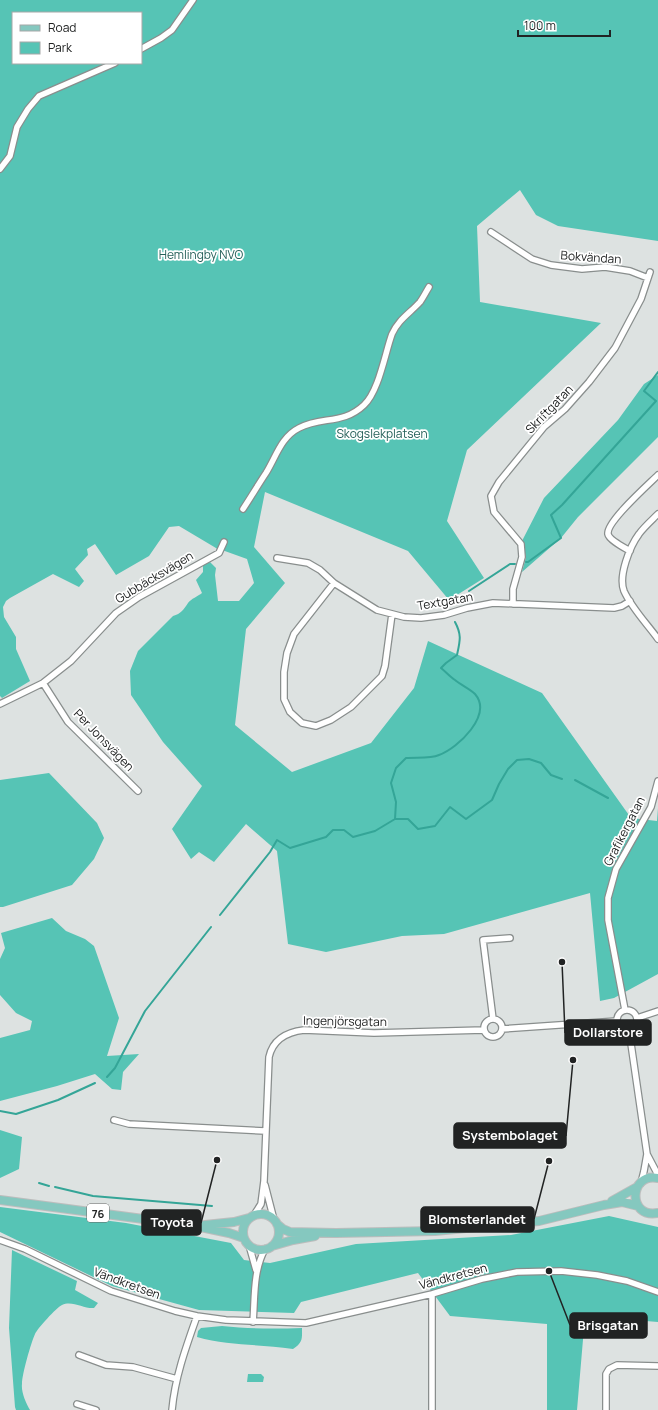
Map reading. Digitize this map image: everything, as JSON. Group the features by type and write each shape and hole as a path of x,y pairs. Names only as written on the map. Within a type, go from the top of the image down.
{"main road":[{"path":"604,1205 650,1178 658,1178"},
{"path":"638,1206 635,1196 639,1185"},
{"name":"76","path":"0,1200 196,1226 229,1233 246,1242"},
{"path":"336,1233 293,1240 268,1248 254,1248 246,1242 243,1228 252,1217 264,1214 283,1229 290,1232 336,1233 435,1232 539,1221 622,1202 638,1206 646,1213 658,1213"},
{"name":"76","path":"196,1226 234,1222 252,1217"},
{"path":"268,1248 276,1242 278,1236 279,1230 275,1222"}],"street":[{"path":"142,48 172,30 193,0"},
{"path":"0,169 10,156 17,127 28,108 40,96 113,64"},
{"name":"Bokvändan","path":"491,232 532,259 551,265 582,269 605,267 649,275"},
{"name":"Skriftgatan","path":"513,604 513,589 522,557 521,544 494,512 491,496 499,482 544,427 565,409 589,382 615,348 641,299 649,275"},
{"path":"243,509 266,474 278,450 292,432 306,424 340,419 356,412 366,403 374,389 381,371 392,334 404,316 421,301 429,287"},
{"path":"630,551 610,538 608,529 619,513 658,475"},
{"path":"658,514 639,533 630,551 623,572 622,582 624,591 630,601 658,639"},
{"name":"Gubbäcksvägen","path":"0,704 43,683 71,661 116,612 139,597 219,553 224,542"},
{"name":"Textgatan","path":"277,558 308,562 320,570 334,583 377,610 404,617 421,618 444,615 487,604 614,608 622,606 630,601"},
{"path":"334,583 294,634 287,653 284,672 284,699 290,712 302,723 316,726 331,720 351,707 382,676 385,666 392,614"},
{"name":"Per Jonsvägen","path":"43,683 68,722 138,791"},
{"name":"Grafikergatan","path":"625,1010 608,920 608,898 616,869 651,807 658,781"},
{"path":"493,1019 483,940 510,938"},
{"path":"625,1010 632,1011 637,1018 635,1026 629,1030 619,1026 617,1021 619,1013 625,1010"},
{"path":"637,1018 658,1011"},
{"path":"493,1019 500,1023 502,1029"},
{"path":"484,1030 487,1022 493,1019"},
{"name":"Ingenjörsgatan","path":"252,1217 260,1204 264,1181 265,1130 270,1050 280,1037 304,1030 374,1033 484,1030 486,1034 494,1037 500,1034 502,1029 617,1021"},
{"path":"629,1030 646,1154 644,1171 639,1185"},
{"path":"114,1120 129,1124 265,1130"},
{"path":"646,1154 658,1175"},
{"name":"Ingenjörsgatan","path":"264,1181 275,1222"},
{"name":"Vändkretsen","path":"0,1240 25,1249 111,1291 152,1305 197,1316 253,1322 306,1323 432,1294 482,1279 518,1272 562,1271 592,1274 612,1278 658,1292"},
{"path":"246,1242 256,1271"},
{"path":"253,1322 256,1271 261,1257 268,1248"},
{"path":"432,1294 432,1410"},
{"path":"172,1410 182,1358 197,1316"},
{"path":"79,1355 106,1365 129,1366 177,1379"},
{"path":"606,1410 606,1374 609,1369 617,1365 658,1366"},
{"path":"77,1404 96,1410"}],"green space":[{"path":"0,0 658,0 658,241 558,226 536,215 520,190 477,226 480,302 601,323 467,450 447,521 484,578 449,600 408,551 265,492 254,547 285,583 246,629 235,725 292,772 371,743 414,688 428,641 542,693 631,818 657,821 658,808 658,974 614,998 600,1001 590,893 444,934 402,936 326,952 288,944 277,851 246,824 214,862 199,852 191,859 172,829 202,786 163,742 131,695 130,671 138,651 173,616 180,613 189,602 202,593 196,580 203,572 203,565 210,562 216,568 215,575 218,601 239,601 254,583 247,559 222,550 221,551 179,526 169,527 149,556 116,575 95,544 87,549 88,555 75,569 84,581 79,587 53,574 6,601 3,607 4,617 16,637 16,649 30,681 2,698 0,696"},
{"path":"658,375 658,437 578,517 561,538 522,572 526,557 522,541 544,498 618,420 644,384"},
{"path":"49,773 97,823 104,838 94,859 72,885 0,907 0,780"},
{"path":"52,918 66,931 85,939 94,946 119,1018 107,1056 139,1054 123,1072 121,1090 112,1089 95,1074 0,1101 0,1038 30,1030 32,1021 16,1013 0,995 0,959 5,948 1,933"},
{"path":"0,1130 22,1137 19,1169 0,1178"},
{"path":"0,1207 126,1223 231,1243 244,1260 270,1263 356,1244 511,1235 609,1216 658,1227 658,1322 585,1316 577,1410 547,1410 547,1324 450,1316 418,1273 301,1302 294,1313 199,1310 112,1286 0,1232"},
{"path":"12,1250 77,1281 75,1290 98,1303 94,1308 74,1304 62,1305 43,1323 35,1334 22,1379 23,1394 30,1410 16,1410 15,1407 9,1328"},
{"path":"222,1326 242,1328 302,1328 302,1338 299,1344 293,1349 221,1342 197,1337 198,1331 201,1328"},
{"path":"248,1374 261,1374 264,1377 263,1382 247,1382"}],"waterway":[{"path":"526,562 561,538 551,515 562,505 656,401 644,391 658,372"},
{"path":"469,591 510,564 515,564"},
{"path":"395,819 396,802 391,783 396,768 406,758 431,757 447,751 463,738 477,721 480,711 479,702 475,694 453,679 441,668 457,655 460,638 455,622"},
{"path":"220,915 270,852 277,840 290,848 326,837 333,830 344,830 353,837 375,831 395,819 408,819 418,829 435,826 450,807 466,819 492,800 508,769 517,760 529,759 541,763 551,775 562,779"},
{"path":"575,780 608,798"},
{"path":"107,1077 115,1068 145,1011 211,927"},
{"path":"0,1111 16,1114 58,1100 95,1083"},
{"path":"39,1183 49,1186"},
{"path":"55,1187 93,1196 212,1206"}],"place":[{"name":"Dollarstore","path":"562,962"},
{"name":"Systembolaget","path":"573,1060"},
{"name":"Toyota","path":"217,1160"},
{"name":"Blomsterlandet","path":"549,1161"},
{"name":"Brisgatan","path":"549,1271"}],"park label":[{"name":"Hemlingby NVO","path":"201,254"},
{"name":"Skogslekplatsen","path":"382,433"}]}
